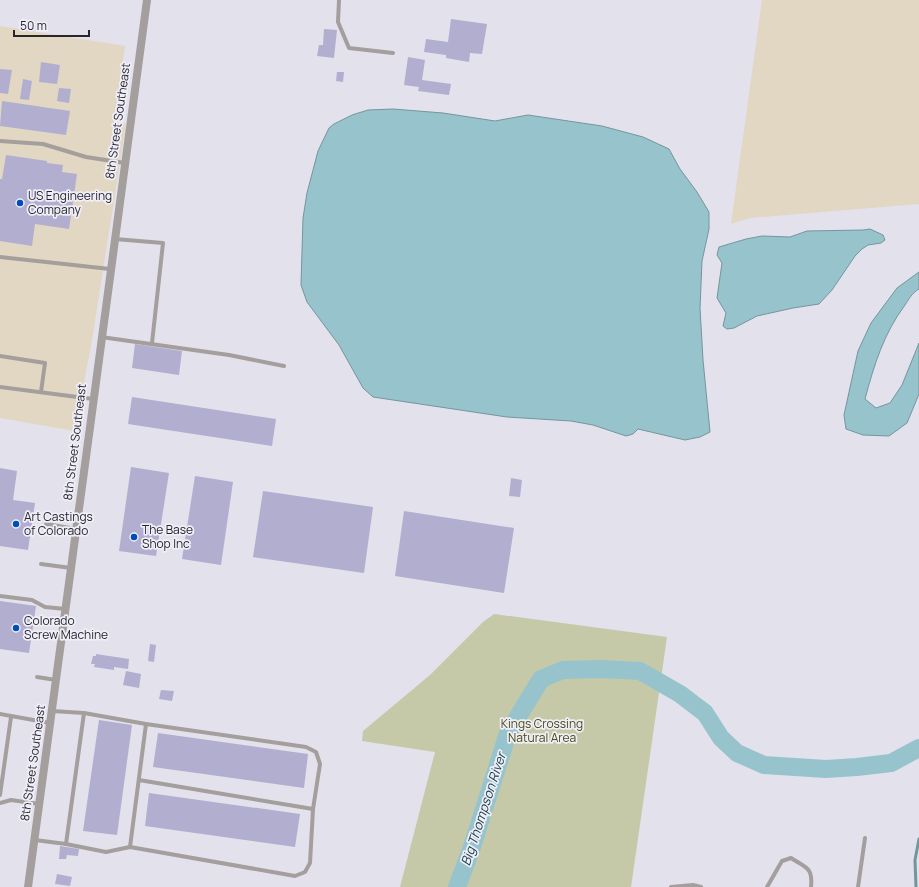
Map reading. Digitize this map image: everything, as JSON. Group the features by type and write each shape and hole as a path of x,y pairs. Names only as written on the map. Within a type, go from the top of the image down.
{"street":[{"name":"8th Street Southeast","path":"28,887 147,0"}],"lane":[{"path":"339,0 338,22 349,48 393,53"},
{"path":"0,141 43,144 86,157 125,163"},
{"path":"114,239 163,243 152,343"},
{"path":"0,256 110,269"},
{"path":"101,337 229,355 284,366"},
{"path":"0,356 45,363 41,392"},
{"path":"0,387 93,399"},
{"path":"46,524 76,529"},
{"path":"41,564 71,568"},
{"path":"0,596 32,600 45,607 66,609"},
{"path":"36,677 56,680"},
{"path":"34,840 66,844 106,852 130,847 295,876 305,872 310,863 313,809 320,764 316,752 306,748 146,724 84,713 52,711"},
{"path":"66,844 84,713"},
{"path":"0,714 51,723"},
{"path":"0,795 11,717"},
{"path":"130,847 146,724"},
{"path":"139,780 313,809"},
{"path":"0,803 11,800 39,804"},
{"path":"858,887 865,838"},
{"path":"767,887 782,861 791,858 810,871 812,878 811,887"},
{"path":"671,887 694,885 701,887"}],"shaded area":[{"path":"762,0 919,0 919,204 750,218 731,224"},
{"path":"0,26 125,46 114,121 126,124 92,340 75,431 0,418"}],"green space":[{"name":"Kings Crossing Natural Area","path":"494,614 667,637 631,887 400,887 435,752 362,741 363,731 430,675 483,622"}],"water":[{"path":"393,109 443,113 495,121 528,115 602,126 643,137 669,149 680,169 697,192 709,212 709,229 702,261 700,308 710,432 700,437 685,440 638,429 633,434 626,436 593,425 571,421 507,417 373,397 363,388 339,345 307,302 301,285 303,218 307,193 318,151 329,128 352,115 368,110"},
{"path":"870,229 883,235 885,240 881,243 868,245 862,249 855,256 832,290 819,304 757,316 734,328 727,329 723,326 726,313 717,298 722,263 717,255 719,247 762,236 790,237 807,231"},
{"path":"919,272 919,289 909,298 885,338 865,399 876,408 890,403 902,385 919,343 919,394 907,423 889,436 863,435 846,429 844,415 858,351 871,323 897,288"}],"building":[{"path":"451,19 487,24 482,54 470,53 469,62 446,58 446,55 424,52 426,39 448,42"},
{"path":"324,29 337,30 334,58 317,56 319,45 323,45"},
{"path":"408,57 425,60 422,80 451,84 449,95 418,91 419,87 404,85"},
{"path":"41,62 60,65 57,84 39,82"},
{"path":"0,69 12,70 8,94 0,93"},
{"path":"337,72 344,72 343,82 336,81"},
{"path":"23,79 32,81 29,100 20,99"},
{"path":"59,88 71,89 69,103 57,101"},
{"path":"2,101 70,111 66,135 0,126"},
{"path":"6,155 63,165 62,172 77,174 69,229 35,224 32,246 0,241 0,179 2,179"},
{"path":"135,344 182,351 179,375 132,368"},
{"path":"132,397 276,419 272,446 128,424"},
{"path":"131,467 169,473 156,556 119,551"},
{"name":"Art Castings of Colorado","path":"0,468 17,471 13,500 35,503 28,550 0,546"},
{"path":"195,476 233,482 221,565 182,559"},
{"path":"511,478 522,480 520,497 509,496"},
{"path":"263,491 373,507 364,573 253,557"},
{"path":"404,511 514,528 504,593 395,576"},
{"name":"Colorado Screw Machine","path":"0,601 36,606 29,653 0,649"},
{"path":"150,644 156,645 154,662 148,661"},
{"path":"96,654 129,659 128,669 114,667 114,670 94,667 95,664 91,664 93,656 96,656"},
{"path":"126,671 141,674 139,688 123,685"},
{"path":"161,690 174,691 172,701 159,699"},
{"path":"99,720 132,725 117,835 83,831"},
{"path":"158,733 308,754 304,788 153,767"},
{"path":"149,793 300,814 295,847 145,826"},
{"path":"60,846 79,849 78,856 67,855 66,859 59,859"},
{"path":"57,874 72,877 70,886 55,884"}],"waterway":[{"name":"Big Thompson River","path":"457,887 471,850 508,733 541,679 563,670 601,669 640,671 680,694 705,713 721,738 737,753 764,765 826,769 857,767 891,763 919,748"},
{"path":"916,887 915,860 919,839"}],"place":[{"name":"US Engineering Company","path":"20,203"},
{"name":"Art Castings of Colorado","path":"16,524"},
{"name":"The Base Shop Inc","path":"134,537"},
{"name":"Colorado Screw Machine","path":"16,628"}]}
